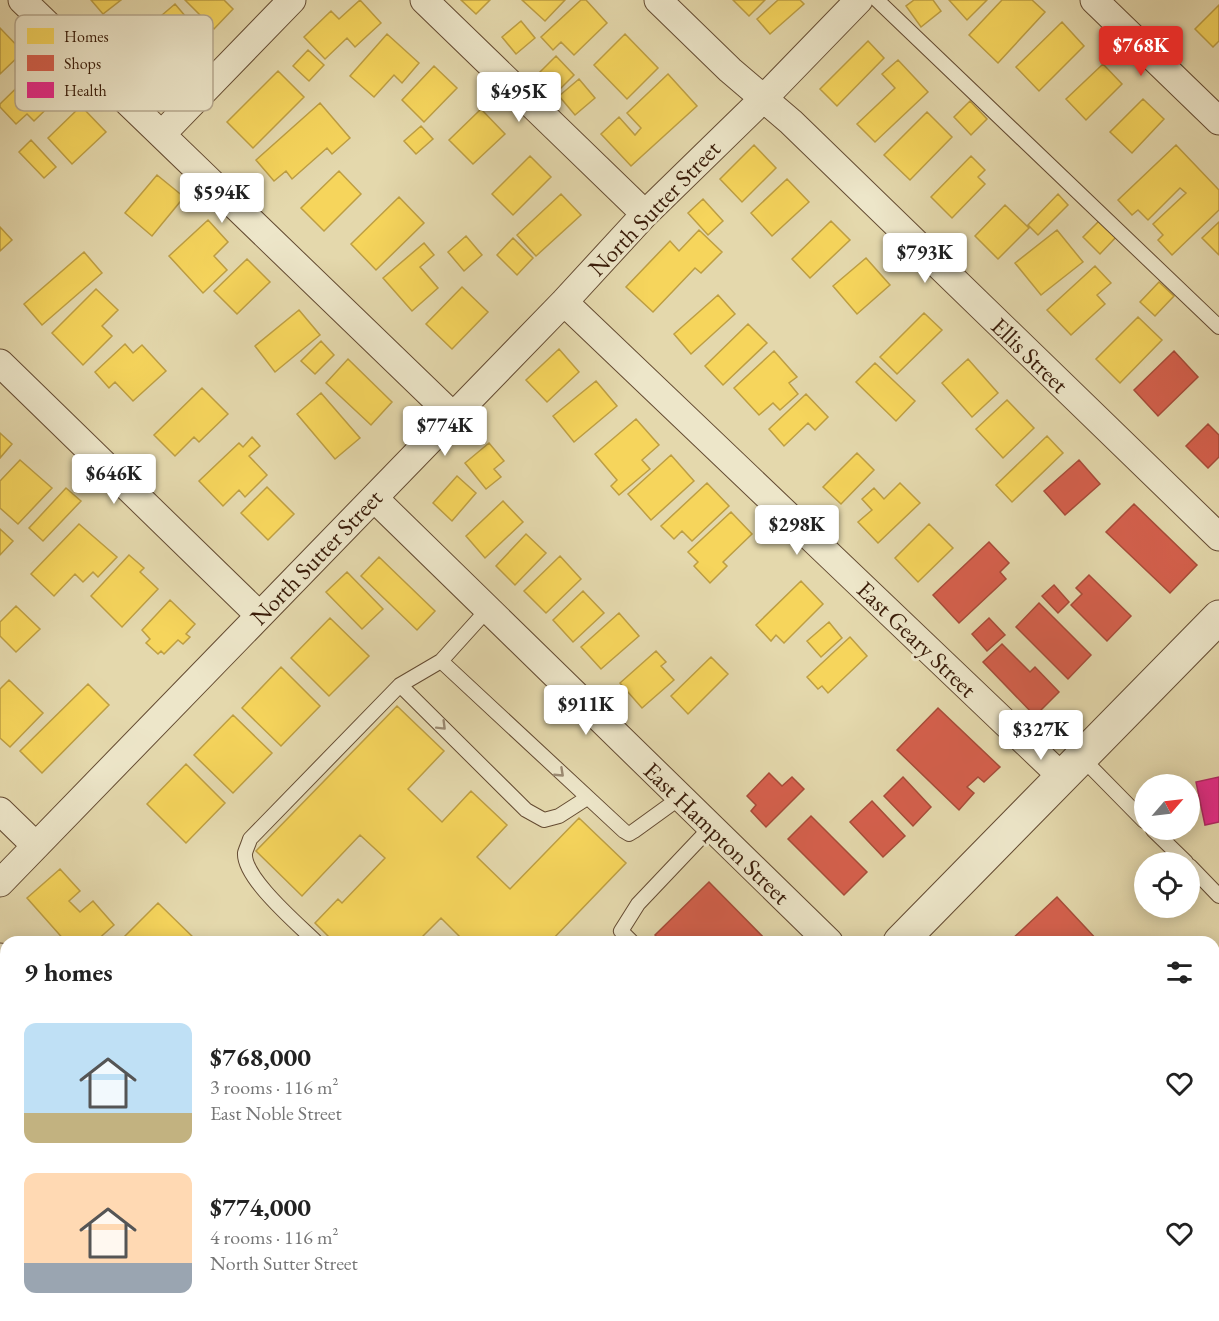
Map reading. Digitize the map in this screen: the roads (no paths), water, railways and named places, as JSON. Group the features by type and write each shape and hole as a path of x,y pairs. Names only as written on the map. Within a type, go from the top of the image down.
{"street":[{"path":"22,0 38,15"},
{"path":"213,81 292,0"},
{"path":"424,0 645,214"},
{"name":"Ellis Street","path":"658,0 730,70 799,130 1219,537"},
{"name":"North Sutter Street","path":"0,883 564,302 645,214 763,99 859,0"},
{"path":"1094,0 1219,121"},
{"path":"138,111 453,416"},
{"path":"162,134 184,111"},
{"name":"East Geary Street","path":"564,302 1071,766"},
{"path":"0,363 259,615"},
{"name":"East Hampton Street","path":"374,498 823,936"},
{"path":"906,936 1219,617"},
{"path":"0,811 36,846"}],"lane":[{"path":"877,0 1219,327"},
{"path":"310,936 266,893 250,869 245,854 250,839 400,685 441,661 488,609"},
{"path":"441,661 587,798 629,834 681,797"},
{"path":"400,685 526,810 544,820 559,816 587,798"},
{"path":"1071,766 1134,813"},
{"path":"626,936 621,931 638,904 711,827"},
{"path":"1163,840 1176,852"},
{"path":"1200,876 1219,896"}]}
